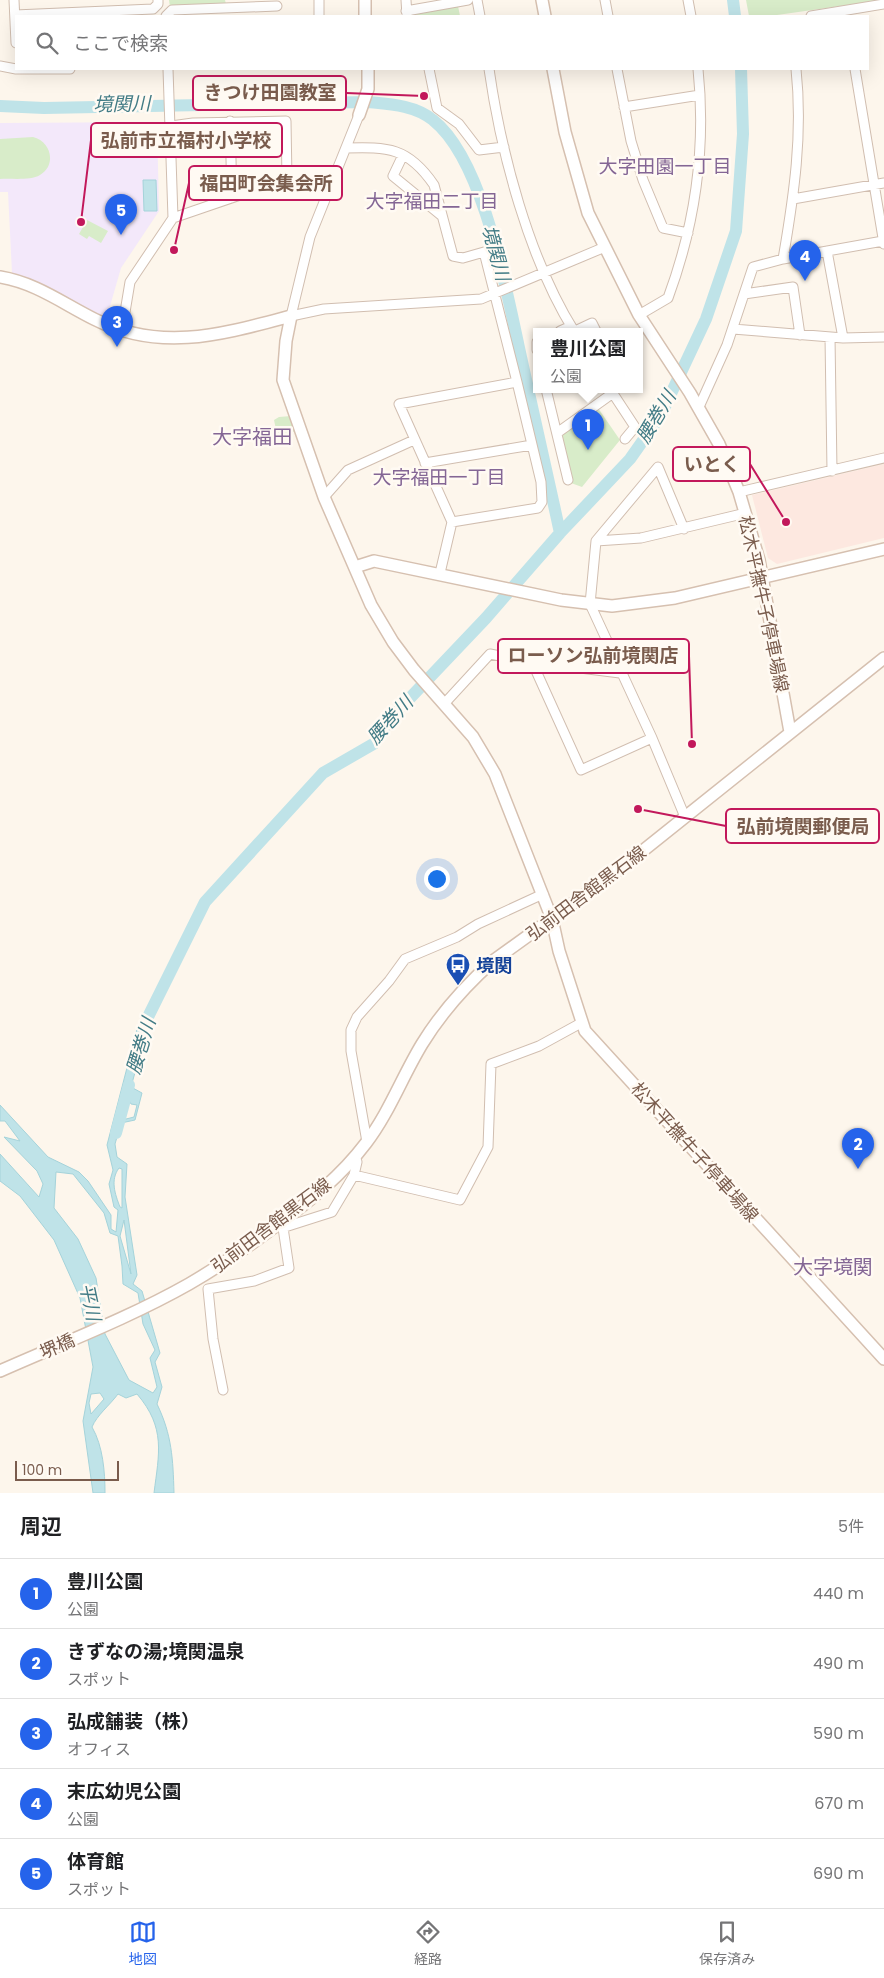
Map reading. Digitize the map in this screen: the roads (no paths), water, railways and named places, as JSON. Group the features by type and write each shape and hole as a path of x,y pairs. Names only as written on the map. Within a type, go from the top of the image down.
{"main road":[{"path":"365,0 365,15"},
{"path":"542,0 544,15"},
{"path":"359,115 368,89 368,70"},
{"name":"松木平撫牛子停車場線","path":"553,70 577,180 588,213 639,315 699,407 719,444 739,492 762,578 790,732"},
{"path":"0,277 27,284 47,292 92,318 122,330 160,338 191,338 220,334 291,316"},
{"name":"松木平撫牛子停車場線","path":"291,316 286,341 283,380 324,497 376,612 393,642 414,670 473,737 488,760 543,894 581,1023 593,1041 884,1359"},
{"path":"355,567 374,561 440,573 530,593 612,606 644,603 884,550"},
{"name":"弘前田舎館黒石線","path":"168,1295 206,1274 284,1224 324,1189 367,1142 387,1112 422,1045 461,991 493,961 552,920 685,817 884,658"},
{"name":"堺橋","path":"0,1371 132,1313 168,1295"}],"street":[{"path":"14,0 15,14 153,9 158,4 158,0"},
{"path":"318,0 319,15"},
{"path":"406,0 407,14 449,2 468,0"},
{"path":"477,0 480,15"},
{"path":"605,0 608,15"},
{"path":"688,0 690,15"},
{"path":"167,15 172,10 277,3"},
{"path":"823,15 847,13 884,4"},
{"path":"0,66 15,69"},
{"path":"122,330 130,282 173,218 168,70"},
{"path":"429,70 437,108 459,124 479,150 504,147"},
{"path":"490,70 495,112 521,210 545,272 573,328"},
{"path":"618,70 631,141 643,180 663,228 688,233"},
{"path":"639,315 668,298 688,233 697,176 700,95 698,70"},
{"path":"782,259 793,199 799,137 796,70"},
{"path":"699,407 732,330 753,267 782,259 884,242 879,184 855,70"},
{"path":"624,107 700,95"},
{"path":"359,115 310,237 291,316 324,309 481,299 605,247"},
{"path":"171,126 230,121 286,121 288,179 173,218"},
{"path":"230,121 232,198"},
{"path":"346,148 393,149 414,162 434,185 453,256 463,258 484,252 532,445 542,502 538,508 452,522"},
{"path":"403,155 393,176 442,216"},
{"path":"793,199 879,184"},
{"path":"827,251 843,338"},
{"path":"744,294 793,287 800,335"},
{"path":"576,328 592,322 595,328"},
{"path":"732,330 843,338 884,337"},
{"path":"830,337 832,471"},
{"path":"440,573 452,522 399,404 517,382"},
{"path":"547,393 568,480"},
{"path":"557,432 609,393"},
{"path":"613,393 635,427 625,439"},
{"path":"324,497 348,470 414,440"},
{"path":"425,463 532,445"},
{"path":"739,492 884,458"},
{"path":"684,528 658,467 596,541 590,604 652,738 685,817"},
{"path":"596,541 641,538 746,514"},
{"path":"444,704 490,654 532,662 620,672"},
{"path":"532,662 581,770 652,738"},
{"path":"367,1142 351,1051 351,1030 361,1011 389,981 405,959 457,937 478,924 543,894"},
{"path":"354,1175 460,1200 488,1147 492,1064 539,1046 581,1023"},
{"path":"223,1390 213,1339 208,1289 254,1281 289,1268 284,1224 332,1212 354,1175 357,1162 355,1156"}],"water":[{"path":"143,180 156,180 157,211 144,211"},
{"name":"平川","path":"137,1029 148,1039 142,1047 131,1087 142,1093 135,1120 121,1123 115,1144 117,1157 127,1164 125,1197 137,1275 133,1284 142,1291 160,1353 155,1362 162,1387 157,1404 166,1426 171,1447 174,1493 154,1493 158,1465 158,1441 153,1418 137,1394 126,1398 118,1394 97,1418 92,1427 99,1442 105,1485 105,1493 93,1493 83,1421 93,1367 80,1298 54,1240 20,1196 0,1181 0,1154 39,1197 43,1184 37,1171 4,1137 20,1141 5,1121 0,1121 0,1105 48,1157 79,1172 88,1181 111,1215 111,1229 116,1232 118,1210 114,1207 109,1184 113,1170 107,1145","holes":["128,1098 131,1104 137,1105 134,1117 122,1120 119,1115 122,1100","119,1168 122,1169 122,1208 118,1202 114,1187 116,1173","56,1172 73,1174 104,1213 110,1233 118,1236 123,1284 138,1293 143,1324 155,1350 150,1358 157,1387 153,1393 129,1380 105,1334 96,1278 78,1239 54,1208","124,1220 131,1274 120,1236","100,1393 104,1399 91,1414 89,1403 91,1394"]}],"waterway":[{"name":"腰巻川","path":"733,0 735,15"},
{"name":"腰巻川","path":"138,1051 147,1019 205,902 323,773 375,743 391,718 486,618 560,533 630,459 661,415 706,319 736,231 743,134 741,70"},
{"name":"境関川","path":"0,106 44,108 368,102 410,108 433,120 451,140 467,167 481,199 492,234 510,306 560,533"},
{"name":"腰巻川","path":"116,1133 129,1085"}],"place":[{"name":"きつけ田園教室","path":"424,96"},
{"name":"弘前市立福村小学校","path":"81,222"},
{"name":"体育館","path":"121,235"},
{"name":"福田町会集会所","path":"174,250"},
{"name":"末広幼児公園","path":"805,281"},
{"name":"弘成舗装（株）","path":"117,347"},
{"name":"豊川公園","path":"588,450"},
{"name":"いとく","path":"786,522"},
{"name":"ローソン弘前境関店","path":"692,744"},
{"name":"弘前境関郵便局","path":"638,809"},
{"name":"境関","path":"458,986"},
{"name":"きずなの湯;境関温泉","path":"858,1169"}],"district":[{"name":"大字田園一丁目","path":"665,166"},
{"name":"大字福田二丁目","path":"432,201"},
{"name":"大字福田","path":"252,437"},
{"name":"大字福田一丁目","path":"439,477"},
{"name":"大字境関","path":"833,1267"}]}
